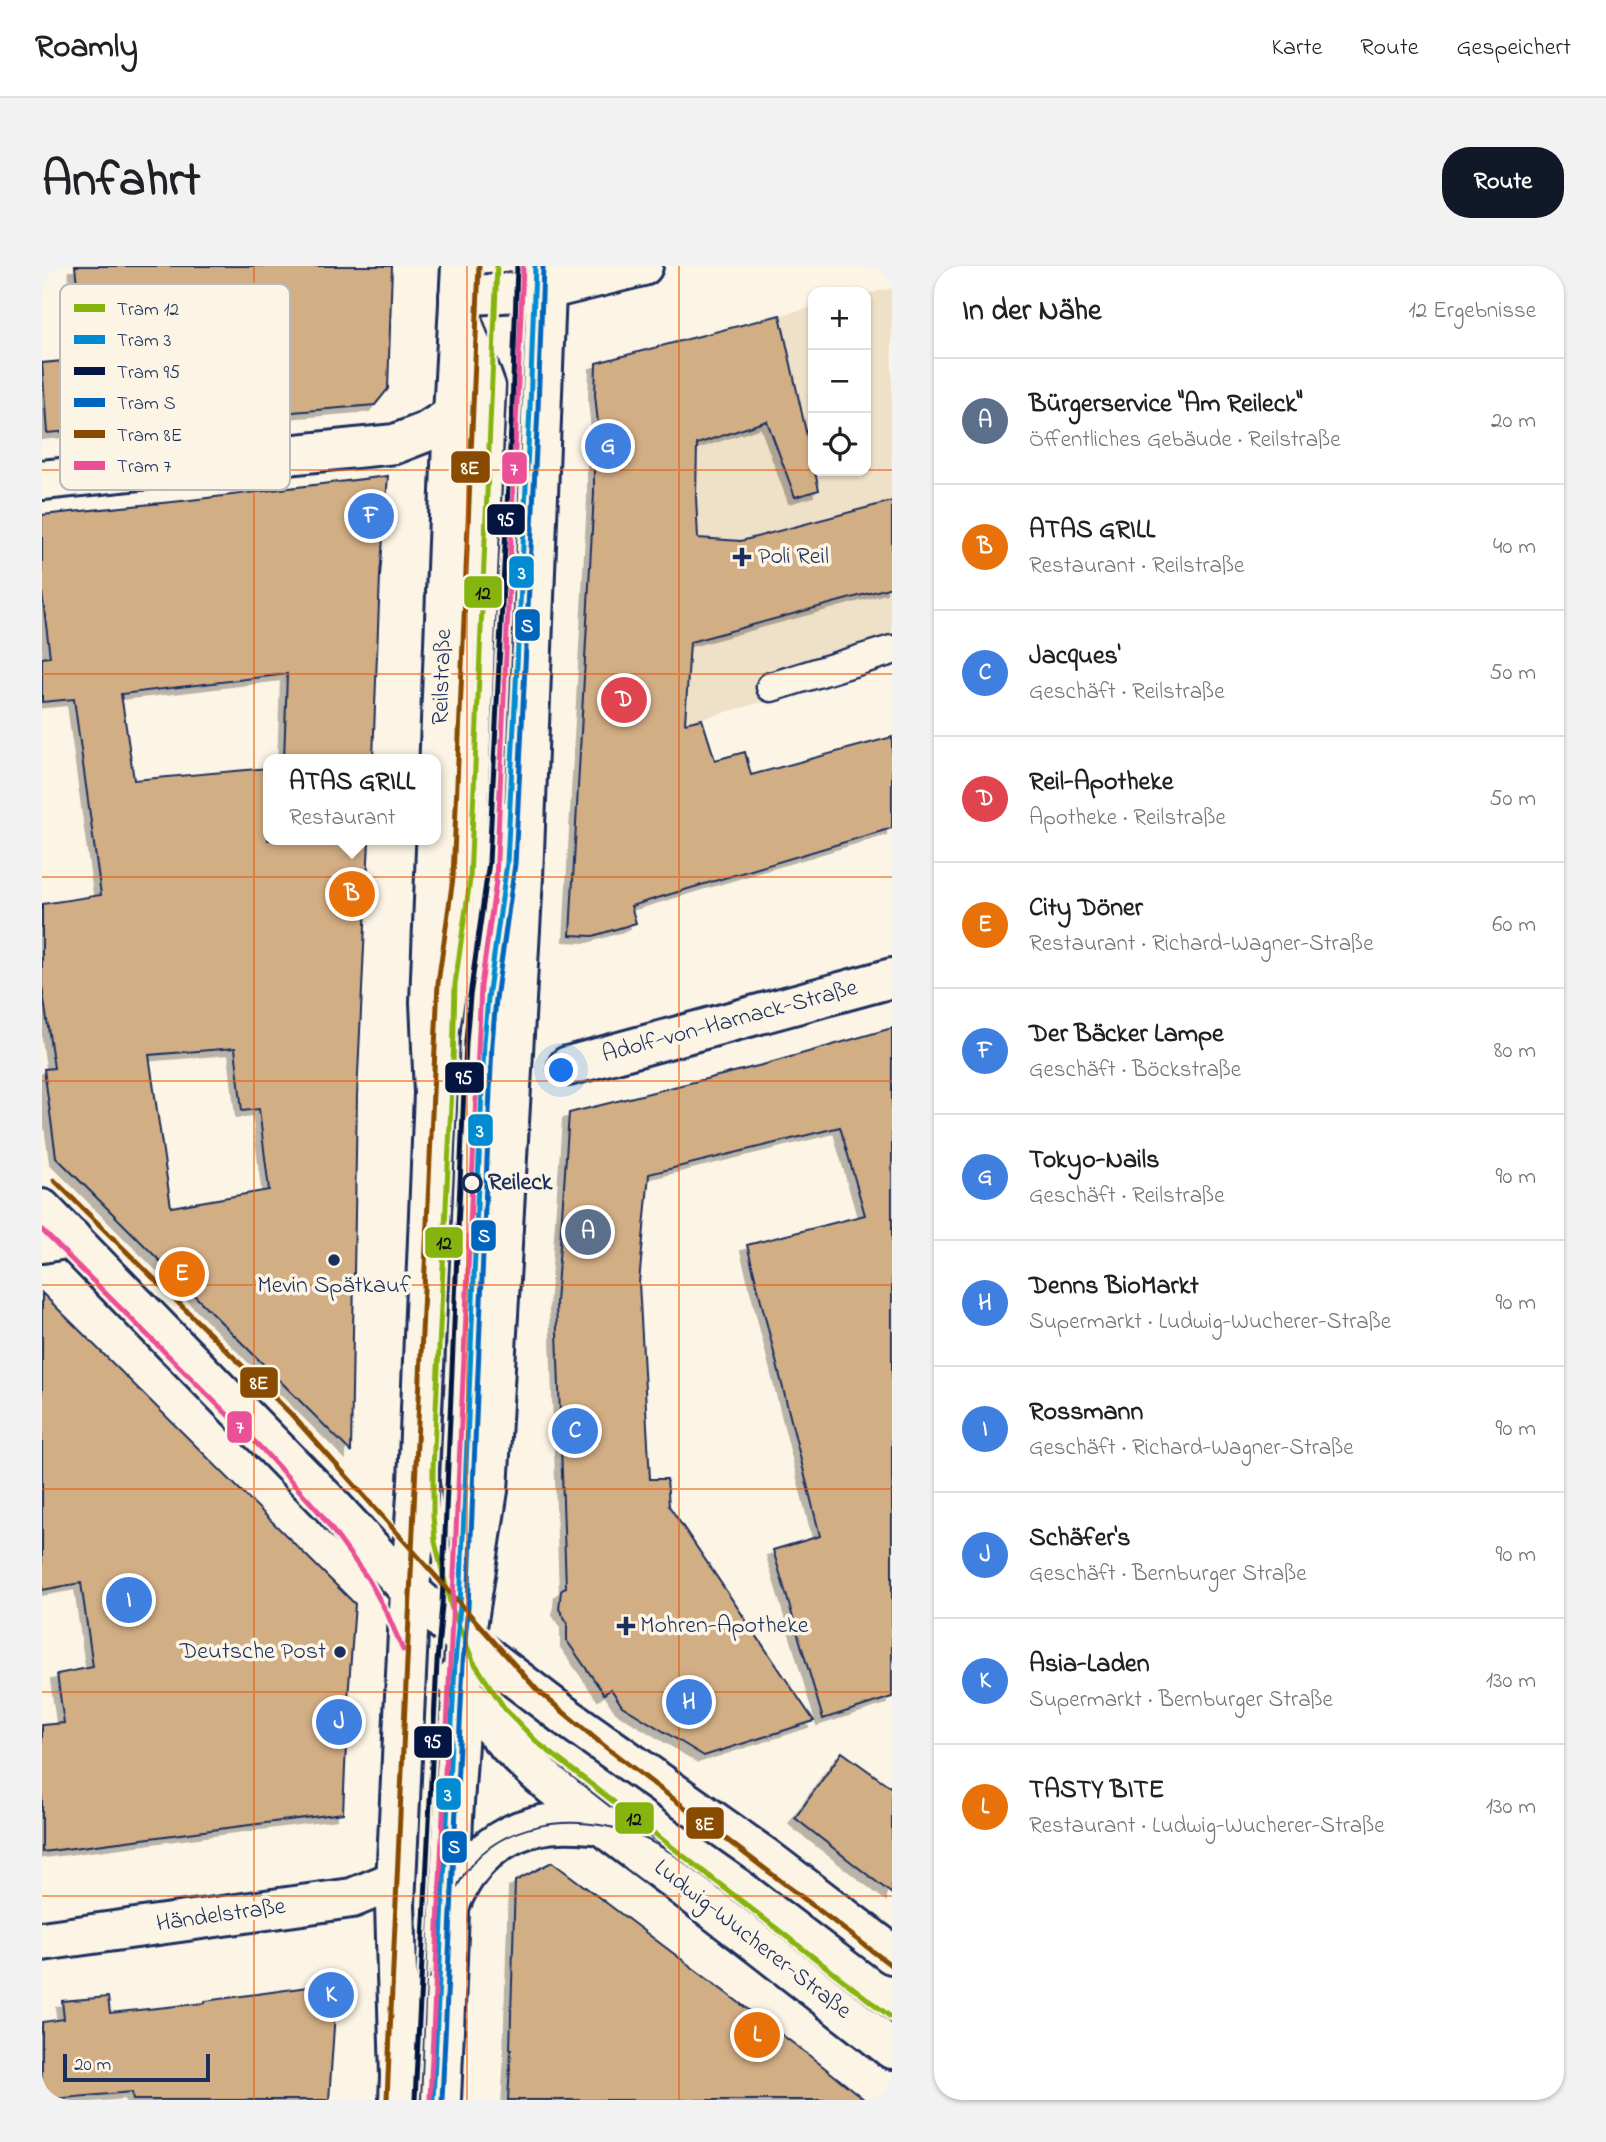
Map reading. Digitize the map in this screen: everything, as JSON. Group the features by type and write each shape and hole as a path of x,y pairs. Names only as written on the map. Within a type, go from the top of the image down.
{"street":[{"path":"460,281 547,278 643,266"},
{"path":"441,2100 453,1818 465,1640 488,1490 524,864 547,278"},
{"name":"Reilstraße","path":"440,754 460,281"},
{"path":"290,455 395,444 426,432 453,415"},
{"path":"42,480 60,478"},
{"name":"Reilstraße","path":"399,2100 396,1880 418,1482 434,1093 430,1002 436,845"},
{"name":"Adolf-von-Harnack-Straße","path":"568,1066 892,978"},
{"path":"42,1209 57,1241 331,1505 410,1591 465,1640 562,1714 763,1856 892,1954"},
{"name":"Ludwig-Wucherer-Straße","path":"410,1591 462,1688 488,1724 524,1760 603,1825 892,2049"},
{"path":"450,1906 467,1871 481,1854 499,1840 536,1826 559,1823 603,1825"},
{"name":"Händelstraße","path":"42,1941 352,1898 396,1880"}],"lane":[{"path":"434,1093 470,880 491,386 460,281"},
{"path":"771,687 892,650"}],"shaded area":[{"name":"Poli Reil","path":"892,288 892,667 685,723 579,758 589,618 692,427 780,315 808,308 808,476 871,476 871,293"}],"building":[{"path":"75,266 392,266 388,389 375,405 290,412 290,284 77,284"},
{"path":"780,315 808,441 808,476 816,476 819,490 795,497 767,421 697,444 698,538 741,541 892,501 892,587 690,642 685,723 702,719 715,760 745,752 751,775 892,737 892,828 631,906 636,923 593,936 570,935 594,451 601,451 595,395 596,363"},
{"path":"60,361 60,432 47,433 42,363"},
{"path":"388,476 380,576 373,754 284,754 287,674 121,694 134,780 263,768 263,845 369,845 357,1096 351,1452 56,1157 44,1069 54,1068 42,986 42,904 101,895 74,699 42,702 42,658 50,657 42,592 42,515 290,490","holes":["235,1048 242,1111 259,1109 269,1190 171,1207 149,1055"]},
{"path":"892,1028 892,1697 823,1719 773,1550 820,1536 747,1245 865,1215 840,1127 649,1174 639,1283 650,1479 667,1479 669,1506 814,1721 704,1756 622,1706 611,1689 604,1694 567,1641 567,1622 559,1609 561,1591 566,1587 556,1303 569,1113 766,1064"},
{"path":"42,1293 355,1604 343,1813 42,1852 42,1725 64,1723 57,1674 93,1667 81,1583 42,1590"},
{"path":"842,1752 892,1788 892,1894 795,1818"},
{"path":"552,1862 865,2100 508,2100 515,1881"},
{"path":"337,1983 329,2100 133,2100 132,2092 42,2100 42,2022 64,2019 62,2001 108,1997 110,2013 205,2003"}],"tram line":[{"name":"8E","path":"387,2099 438,983 453,878 479,266"},
{"name":"12","path":"497,266 470,880 455,984 433,1469 435,1542 451,1606 473,1661 505,1709 538,1743 892,2018"},
{"name":"95","path":"415,2100 442,1605 466,1042 489,862 517,266"},
{"name":"3","path":"433,2100 460,1606 484,1043 507,863 535,266"},
{"name":"7","path":"430,2100 481,986 496,881 523,267"},
{"name":"S","path":"442,2100 468,1607 492,1043 515,864 543,267"},
{"name":"8E","path":"54,1180 291,1414 538,1691 603,1745 892,1966"},
{"name":"7","path":"42,1230 263,1450 320,1513 368,1579 403,1650"},
{"path":"430,1978 445,1919 458,1885 473,1863 491,1846 513,1834 561,1823 613,1828 637,1835 703,1871"}],"place":[{"name":"Tokyo-Nails","path":"608,446"},
{"name":"Der Bäcker Lampe","path":"371,516"},
{"name":"Poli Reil","path":"742,557"},
{"name":"Reil-Apotheke","path":"624,700"},
{"name":"ATAS GRILL","path":"352,894"},
{"name":"Reileck","path":"472,1183"},
{"name":"Bürgerservice \"Am Reileck\"","path":"588,1232"},
{"name":"Mevin Spätkauf","path":"334,1260"},
{"name":"City Döner","path":"182,1274"},
{"name":"Jacques'","path":"575,1431"},
{"name":"Rossmann","path":"129,1600"},
{"name":"Mohren-Apotheke","path":"626,1626"},
{"name":"Deutsche Post","path":"340,1652"},
{"name":"Denns BioMarkt","path":"689,1702"},
{"name":"Schäfer's","path":"339,1722"},
{"name":"Asia-Laden","path":"331,1995"},
{"name":"TASTY BITE","path":"757,2035"}]}
